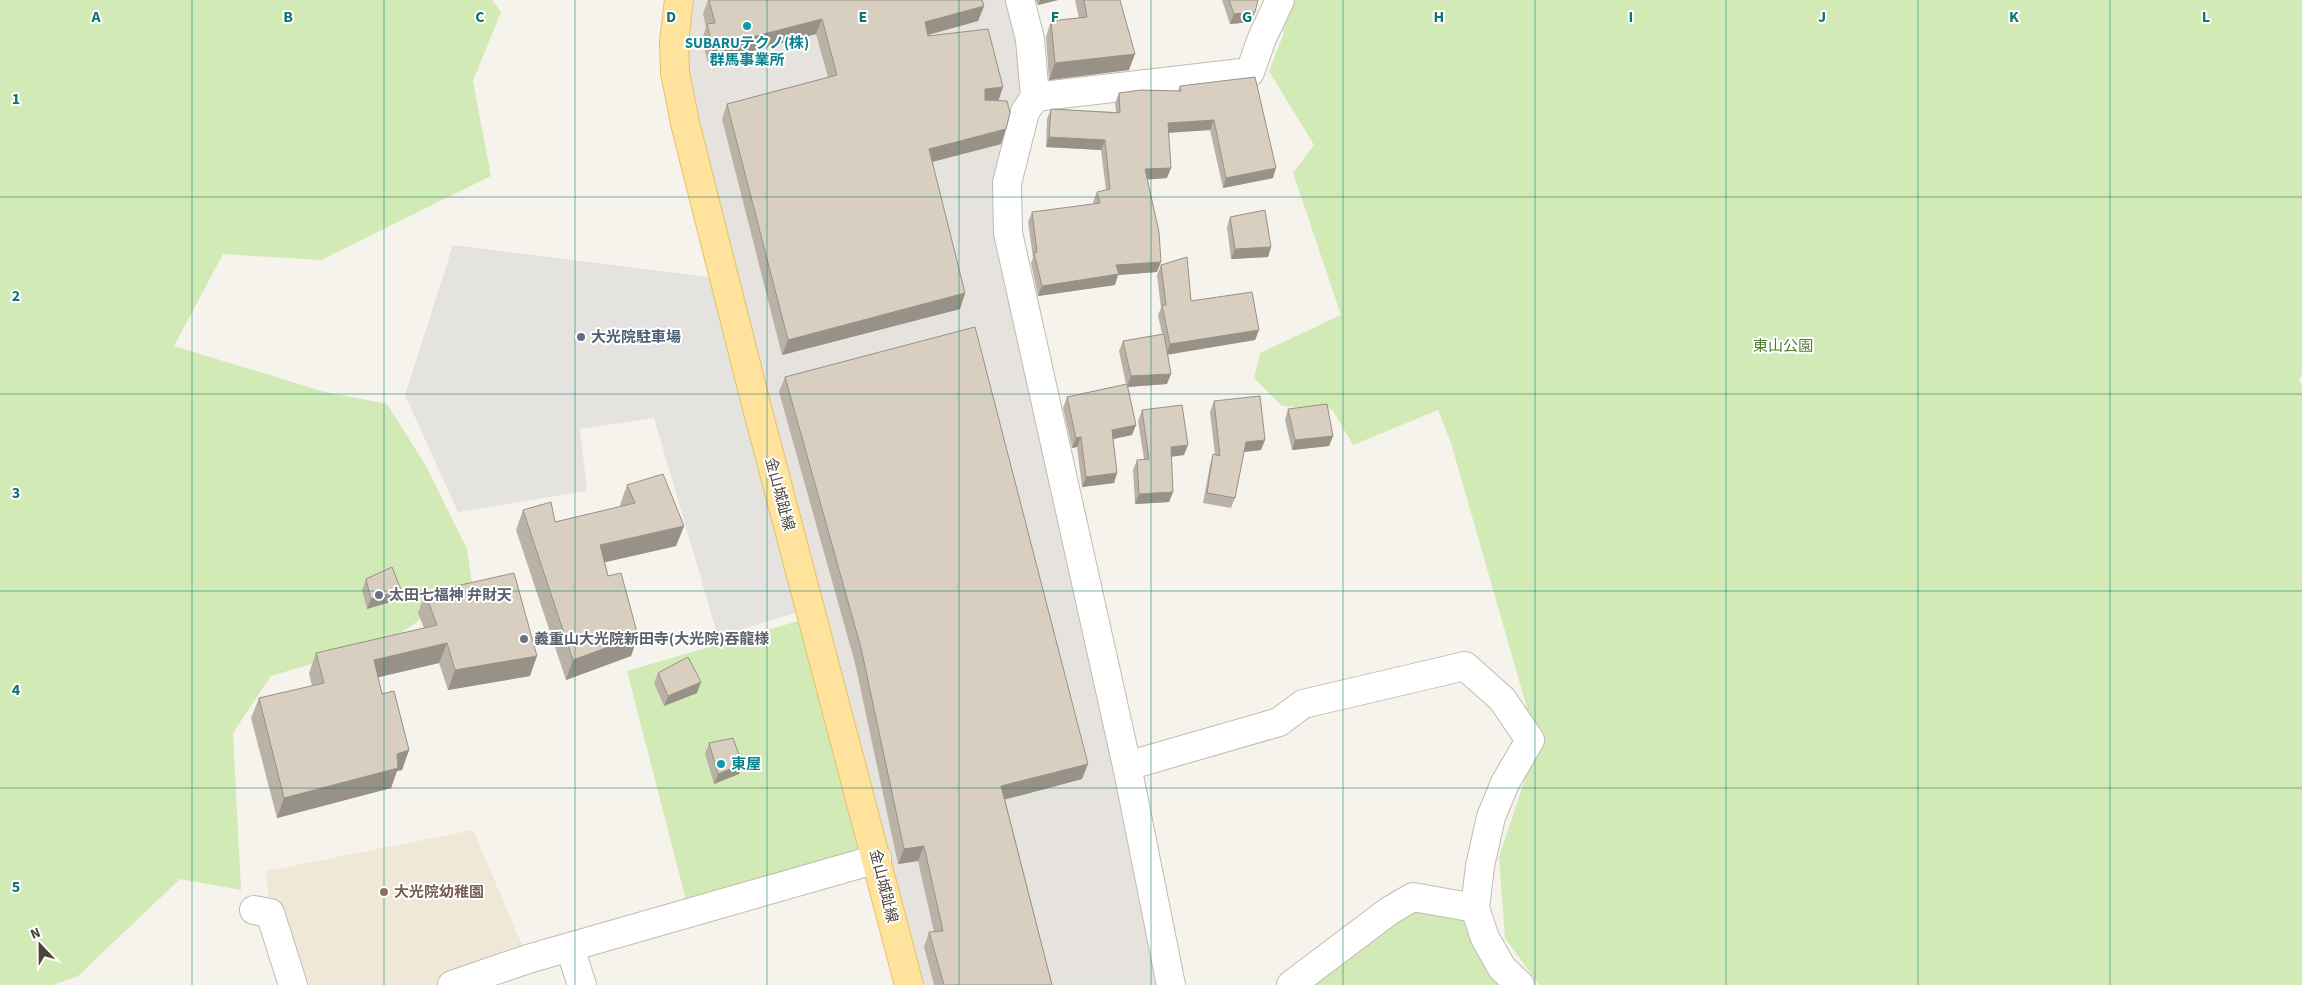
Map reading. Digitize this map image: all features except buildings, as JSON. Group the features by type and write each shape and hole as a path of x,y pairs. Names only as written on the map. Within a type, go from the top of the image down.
{"main road":[{"name":"金山城趾線","path":"679,0 674,42 675,72 685,123 763,432 909,985"}],"street":[{"path":"1020,0 1030,39 1035,97 1026,112 1007,183 1008,233 1127,766 1170,985"},
{"path":"1035,97 1250,72 1262,38 1280,0"},
{"path":"1127,766 1279,722 1304,704 1465,666 1502,699 1530,740 1505,783 1491,817 1480,866 1475,908 1485,938 1502,968 1520,985"},
{"path":"452,985 570,948 877,859"},
{"path":"1291,985 1389,911 1413,897 1475,908"},
{"path":"254,910 270,913 293,985"},
{"path":"570,948 582,985"}],"shaded area":[{"path":"679,0 1021,0 1032,51 1007,183 1169,985 908,985 685,123"},
{"name":"大光院駐車場","path":"453,245 724,279 810,608 718,637 654,418 580,429 587,491 458,512 405,395"},
{"name":"大光院幼稚園","path":"473,830 528,959 452,985 293,985 270,913 266,871"}],"green space":[{"path":"0,0 492,0 501,12 473,81 491,176 321,260 223,254 174,346 325,392 387,404 426,466 467,549 472,584 389,641 271,676 233,733 241,890 180,879 78,976 53,985 0,985"},
{"name":"東山公園","path":"1281,0 2302,0 2302,375 2299,380 2302,385 2302,985 1539,985 1505,938 1499,857 1537,743 1451,443 1438,410 1353,445 1332,409 1282,406 1254,378 1260,353 1341,315 1293,173 1314,145 1269,71 1284,33 1277,15"},
{"path":"812,617 877,859 689,912 627,671"},
{"path":"1475,908 1514,985 1292,985 1389,911"}],"place":[{"name":"SUBARUテクノ(株) 群馬事業所","path":"747,26"},
{"name":"大光院駐車場","path":"581,337"},
{"name":"太田七福神 弁財天","path":"379,595"},
{"name":"義重山大光院新田寺(大光院)吞龍様","path":"524,639"},
{"name":"東屋","path":"721,764"},
{"name":"大光院幼稚園","path":"384,892"}]}
